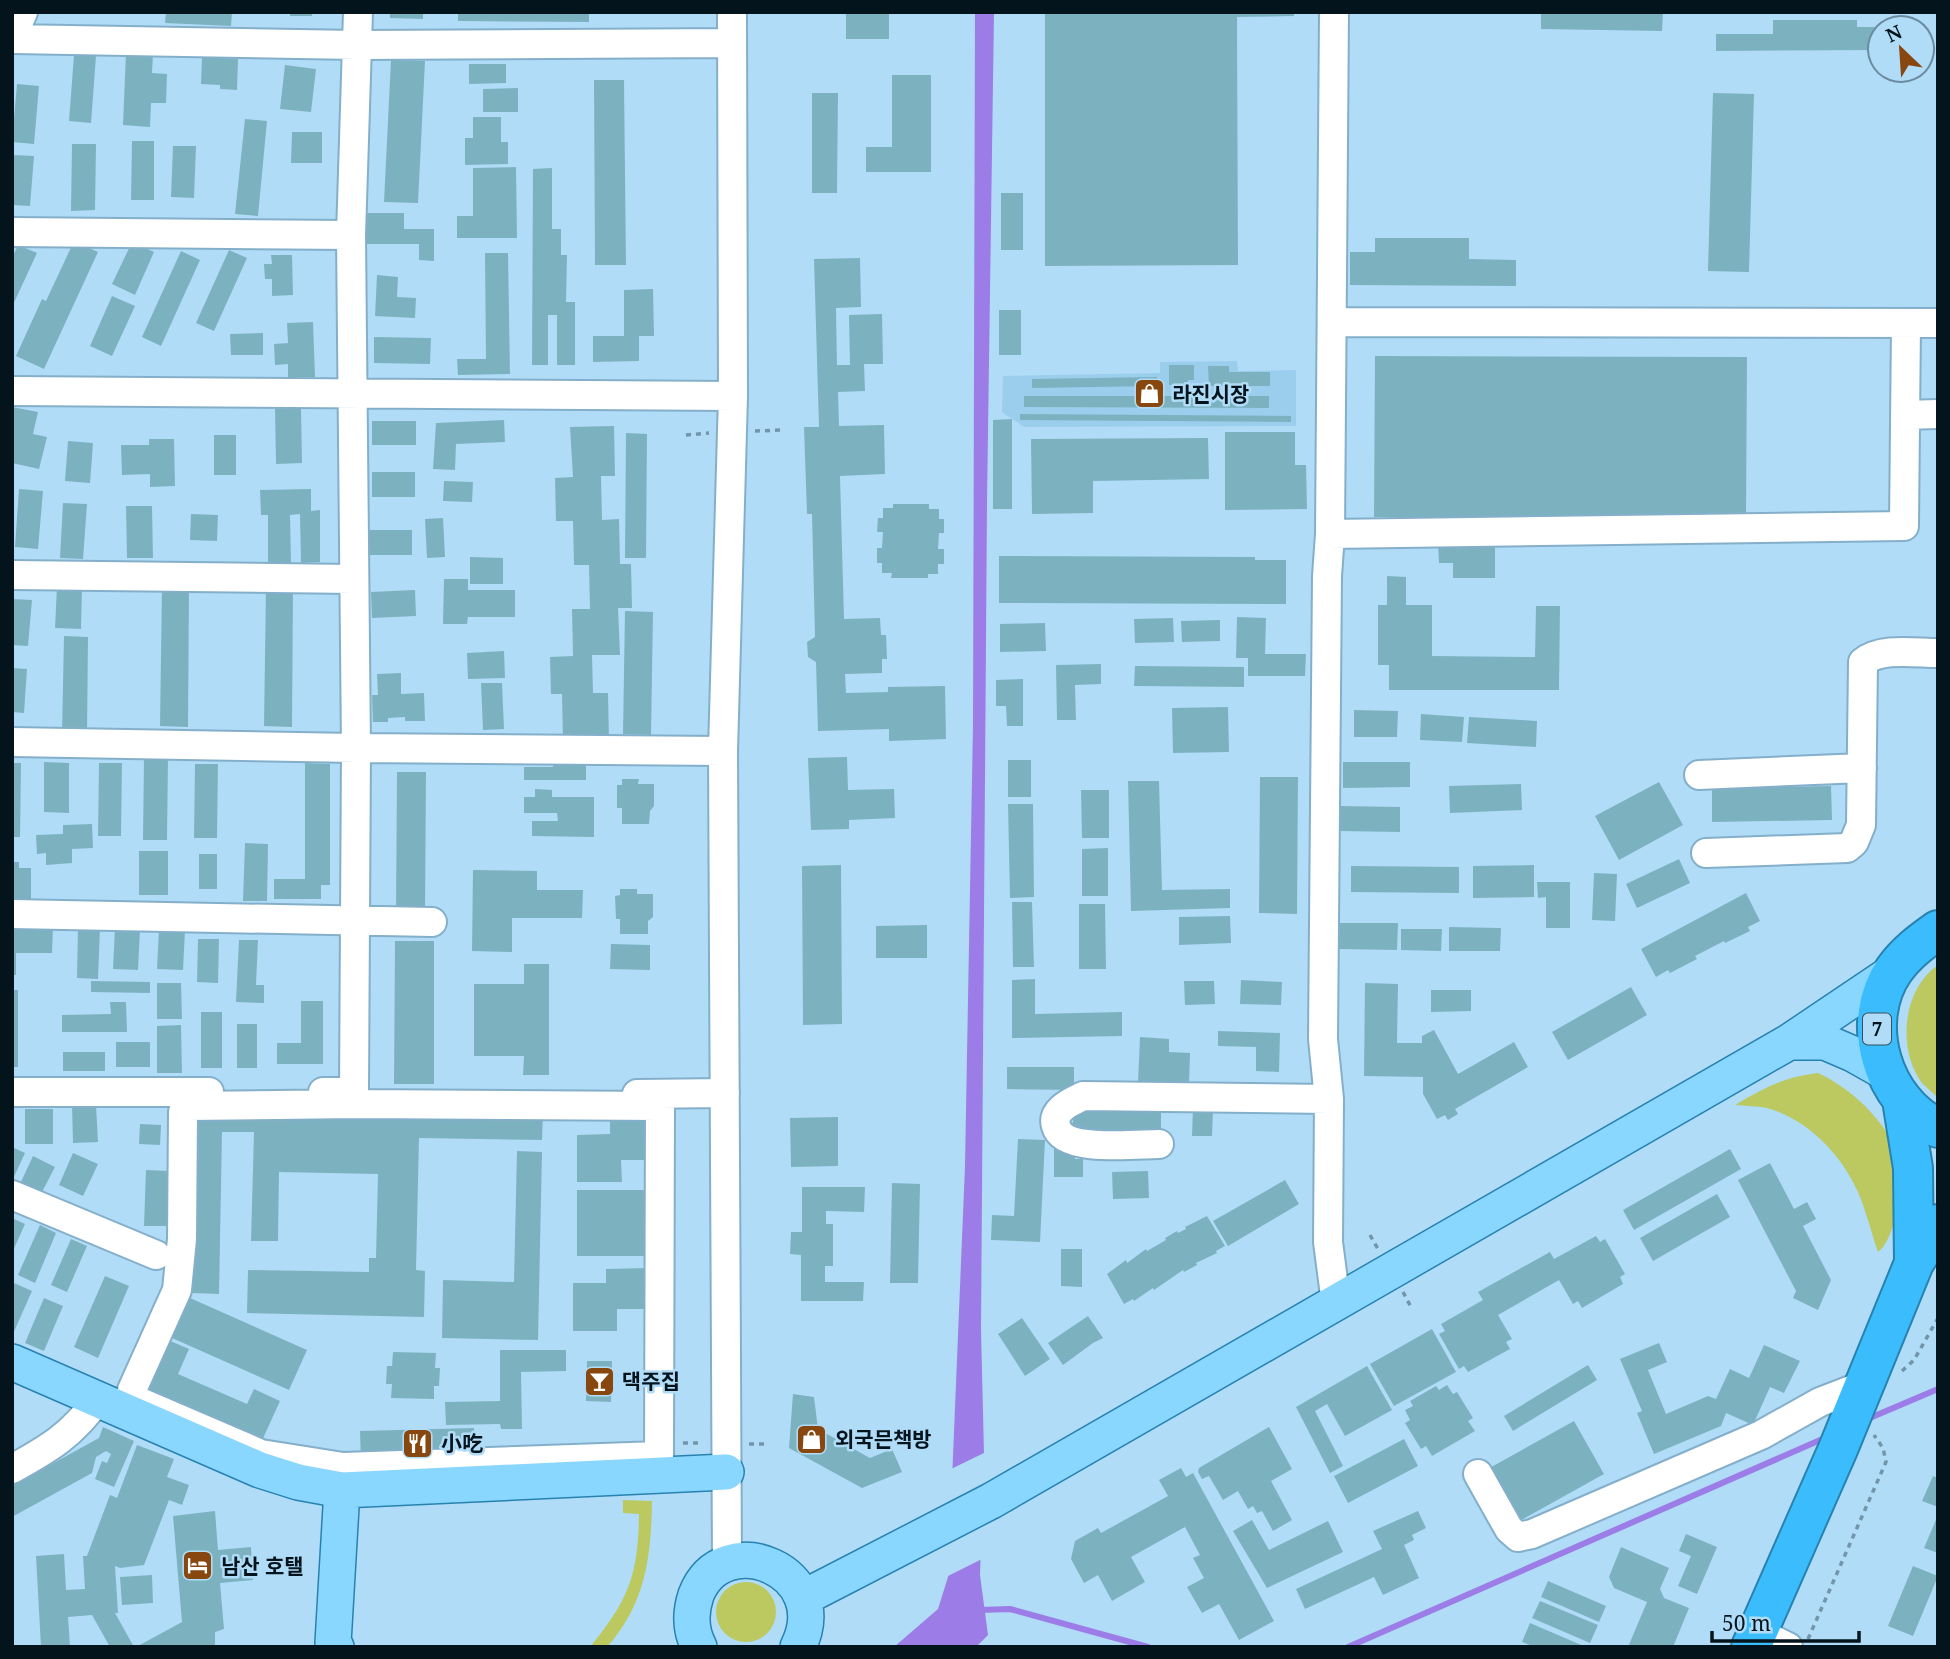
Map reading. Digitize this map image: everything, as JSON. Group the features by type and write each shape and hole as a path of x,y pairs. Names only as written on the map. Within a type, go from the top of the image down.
{"highway":[{"name":"7","path":"1914,1264 1913,1168 1893,1086 1877,1038 1880,1003 1893,972 1914,946 1938,930"},
{"path":"1893,1086 1927,1123 1938,1128"},
{"name":"7","path":"1765,1642 1838,1448 1872,1401 1914,1264 1938,1224"}],"main road":[{"path":"803,1598 991,1501 1336,1303 1788,1042 1893,972"},
{"path":"1788,1042 1825,1042 1853,1054 1893,1086"},
{"path":"12,1362 114,1399 261,1470 298,1482 342,1490 726,1472"},
{"path":"332,1646 342,1490"},
{"path":"699,1647 691,1626 692,1606 699,1588 711,1574 727,1564 745,1560 763,1562 781,1569 794,1582 803,1598 807,1616 804,1635 798,1647"}],"street":[{"path":"23,12 12,38 357,45 732,43"},
{"path":"12,1092 354,1092 356,748 351,235 358,12"},
{"path":"727,1564 723,751 733,396 732,12"},
{"path":"1334,12 1331,534 1327,576 1323,1025 1329,1099 1328,1241 1336,1303"},
{"path":"12,232 351,235"},
{"path":"1332,323 1938,323"},
{"path":"1331,534 1904,526 1906,323"},
{"path":"12,391 733,396"},
{"path":"1905,415 1938,414"},
{"path":"12,575 353,579"},
{"path":"1706,853 1847,848 1854,842 1861,825 1863,662 1870,656 1890,653 1938,653"},
{"path":"12,742 723,751"},
{"path":"1699,775 1862,768"},
{"path":"12,914 432,922"},
{"path":"466,1095 725,1093"},
{"path":"1159,1144 1087,1144 1066,1139 1056,1127 1055,1116 1062,1108 1083,1096 1329,1099"},
{"path":"12,1469 40,1454 114,1399 132,1390 177,1290 182,1239 183,1112 186,1106 660,1106 659,1456 343,1467 261,1454 114,1399"},
{"path":"12,1195 156,1255"},
{"path":"1478,1474 1508,1529 1518,1537 1531,1534 1761,1434 1820,1402 1872,1401"}],"path":[{"path":"1805,1647 1885,1462 1872,1401 1914,1360 1938,1318"}],"shaded area":[{"path":"975,12 994,12 987,502 981,1330 984,1454 980,1575 988,1635 976,1647 894,1647 938,1609 948,1577 965,1166 973,724"},
{"name":"라진시장","path":"1237,361 1238,371 1296,370 1296,426 1024,427 1002,412 1003,376 1160,373 1160,362"}],"green space":[{"path":"1938,965 1938,1098 1922,1083 1914,1069 1909,1054 1907,1021 1917,989"},
{"path":"1818,1073 1845,1089 1871,1112 1891,1140 1897,1155 1900,1175 1894,1220 1888,1238 1878,1252 1866,1213 1850,1176 1821,1139 1782,1113 1767,1108 1735,1105 1775,1084"},
{"path":"623,1500 652,1501 650,1541 644,1578 630,1614 607,1647 590,1647 614,1615 629,1586 633,1571 639,1514 623,1513"},
{"path":"746,1582 763,1587 771,1595 776,1612 771,1629 763,1637 746,1642 729,1637 721,1629 716,1612 721,1595 729,1587"}],"pier":[{"path":"988,1451 984,1558 944,1578 949,1470"}],"building":[{"path":"166,12 232,12 231,26 165,23"},
{"path":"290,12 312,12 312,16 290,16"},
{"path":"390,12 423,12 423,19 390,18"},
{"path":"458,12 589,12 589,22 458,21"},
{"path":"846,12 889,12 889,39 846,39"},
{"path":"1045,12 1294,12 1294,16 1237,17 1238,265 1045,266"},
{"path":"1541,12 1663,12 1662,31 1541,29"},
{"path":"1773,20 1857,20 1857,27 1866,27 1866,50 1716,51 1716,34 1773,34"},
{"path":"126,52 153,53 152,73 167,74 166,103 151,103 150,127 123,125"},
{"path":"74,55 96,56 91,123 69,121"},
{"path":"202,57 238,59 237,90 220,89 220,85 201,84"},
{"path":"391,60 425,61 418,203 384,202"},
{"path":"469,64 506,64 506,83 469,84"},
{"path":"285,65 316,69 311,112 280,109"},
{"path":"892,75 931,75 931,172 866,172 866,147 892,147"},
{"path":"594,80 624,80 626,265 595,265"},
{"path":"17,84 39,86 34,144 12,142"},
{"path":"518,88 518,112 483,112 483,89"},
{"path":"812,93 838,93 837,193 812,193"},
{"path":"1713,93 1754,94 1749,272 1708,271"},
{"path":"473,117 501,117 501,142 508,142 508,164 465,165 465,138 473,138"},
{"path":"245,119 267,121 258,216 235,214"},
{"path":"292,132 322,132 322,163 291,163"},
{"path":"132,141 154,141 154,200 131,200"},
{"path":"72,144 96,144 95,210 71,211"},
{"path":"173,146 196,146 194,198 171,197"},
{"path":"12,155 34,156 30,206 12,205"},
{"path":"516,167 517,238 457,238 457,216 473,216 473,168"},
{"path":"552,168 552,229 561,229 561,255 567,255 566,302 575,302 575,365 557,365 557,315 548,315 548,365 532,365 533,169"},
{"path":"1001,193 1023,193 1023,250 1001,250"},
{"path":"364,213 404,213 404,229 434,229 434,261 419,260 419,244 363,244"},
{"path":"1375,238 1469,238 1469,259 1516,260 1516,286 1350,285 1350,252 1375,252"},
{"path":"74,241 98,252 44,369 16,356 42,299 46,301"},
{"path":"132,242 154,252 135,295 112,284"},
{"path":"18,245 37,253 12,307 12,258"},
{"path":"229,250 247,258 214,331 196,323"},
{"path":"181,251 200,260 161,346 142,337"},
{"path":"485,253 508,253 510,374 458,375 457,359 486,359"},
{"path":"271,255 292,255 293,295 272,296 272,279 265,279 264,264 272,264"},
{"path":"860,258 861,307 836,308 837,365 850,365 849,315 882,314 883,364 864,364 865,391 838,392 839,426 884,425 885,474 840,476 844,619 880,618 881,635 886,635 887,659 882,659 882,673 845,674 846,693 888,692 888,687 945,686 946,739 889,741 889,729 818,731 816,662 808,657 807,642 815,637 812,514 807,514 804,427 819,427 814,259"},
{"path":"377,275 398,277 397,297 416,298 415,318 375,316"},
{"path":"653,289 654,336 639,336 639,361 593,362 593,336 624,336 624,290"},
{"path":"112,296 135,306 112,356 90,346"},
{"path":"999,310 1021,310 1021,355 999,355"},
{"path":"313,322 315,377 288,377 288,364 275,365 274,344 288,343 287,323"},
{"path":"263,333 263,355 231,355 230,334"},
{"path":"374,337 431,338 430,364 374,363"},
{"path":"1375,356 1747,357 1746,518 1374,517"},
{"path":"1169,365 1194,365 1194,380 1188,380 1188,385 1169,385"},
{"path":"1208,366 1229,366 1229,372 1270,372 1270,386 1209,386"},
{"path":"1157,377 1157,386 1032,388 1032,379"},
{"path":"1024,396 1269,396 1269,408 1024,407"},
{"path":"12,407 38,412 33,434 47,437 39,469 12,463"},
{"path":"275,409 301,409 302,463 276,464"},
{"path":"1020,414 1291,416 1291,422 1020,420"},
{"path":"1012,419 1012,509 993,509 993,420"},
{"path":"504,420 505,442 456,444 455,470 433,469 436,423"},
{"path":"372,421 416,421 416,445 372,445"},
{"path":"614,426 615,476 601,476 602,520 619,519 620,564 631,564 632,608 618,608 620,655 592,655 593,693 608,693 609,740 563,741 562,694 551,694 550,657 573,656 572,609 590,609 589,565 574,565 573,521 556,521 555,478 573,477 570,427"},
{"path":"1225,432 1295,432 1295,465 1306,465 1307,509 1225,510"},
{"path":"626,433 647,434 646,558 625,558"},
{"path":"214,435 236,435 236,475 214,475"},
{"path":"1208,438 1209,479 1093,481 1093,513 1032,514 1031,439"},
{"path":"149,439 174,439 175,486 150,487 150,474 122,475 121,445 149,445"},
{"path":"68,441 93,443 90,483 65,481"},
{"path":"372,472 415,472 415,497 372,497"},
{"path":"444,481 473,482 472,502 443,501"},
{"path":"19,489 43,491 38,549 15,547"},
{"path":"311,489 311,511 320,510 320,562 301,563 300,514 290,515 291,564 268,565 268,515 261,515 260,490"},
{"path":"63,503 87,504 83,559 60,558"},
{"path":"893,504 929,504 929,509 939,509 939,519 944,519 944,533 939,533 938,549 944,549 944,564 938,564 938,574 928,574 928,578 891,578 892,573 882,573 882,563 877,563 877,548 882,548 883,532 877,532 878,518 883,518 883,508 893,508"},
{"path":"126,506 152,506 153,558 127,558"},
{"path":"191,514 218,515 217,541 190,540"},
{"path":"443,518 445,557 427,558 425,519"},
{"path":"369,530 412,530 412,555 369,555"},
{"path":"1438,544 1495,544 1495,578 1453,578 1453,563 1439,563"},
{"path":"999,556 1255,557 1255,560 1286,560 1286,604 999,603"},
{"path":"470,557 503,558 503,584 470,584"},
{"path":"1387,576 1406,577 1406,605 1432,605 1432,656 1535,657 1536,606 1560,606 1559,690 1389,690 1389,665 1378,665 1378,605 1387,605"},
{"path":"444,579 468,579 468,590 515,590 515,617 468,617 467,624 443,624"},
{"path":"57,586 82,587 81,629 55,628"},
{"path":"162,586 189,587 188,727 160,726"},
{"path":"266,587 293,587 292,727 264,726"},
{"path":"415,590 416,616 372,618 371,592"},
{"path":"12,599 32,600 28,646 12,645"},
{"path":"625,611 653,612 651,735 623,734"},
{"path":"1237,617 1266,618 1265,654 1306,654 1305,676 1248,676 1248,658 1236,658"},
{"path":"1173,618 1174,642 1135,643 1134,619"},
{"path":"1220,620 1220,641 1182,642 1181,621"},
{"path":"1045,623 1046,651 1000,652 1000,624"},
{"path":"64,636 88,637 87,733 62,733"},
{"path":"504,651 505,678 468,679 467,653"},
{"path":"1101,664 1101,684 1075,685 1076,720 1057,720 1056,665"},
{"path":"1135,666 1244,667 1244,687 1134,686"},
{"path":"12,668 27,669 24,713 12,712"},
{"path":"401,673 401,694 424,693 425,721 405,721 405,717 388,718 388,722 373,722 372,695 378,695 377,674"},
{"path":"1023,679 1023,726 1007,726 1006,706 996,706 996,680"},
{"path":"481,683 502,683 504,729 483,730"},
{"path":"1228,707 1229,752 1173,753 1172,708"},
{"path":"1354,710 1398,711 1397,737 1354,737"},
{"path":"1421,714 1464,717 1462,742 1420,740"},
{"path":"1469,717 1537,721 1536,747 1467,743"},
{"path":"847,757 848,790 894,789 895,818 849,820 849,829 811,830 808,758"},
{"path":"144,758 168,758 167,840 143,840"},
{"path":"553,760 586,760 586,780 524,780 524,767 553,767"},
{"path":"1008,760 1031,760 1031,797 1008,797"},
{"path":"44,762 69,763 69,813 44,812"},
{"path":"1343,762 1410,762 1410,787 1343,788"},
{"path":"12,763 21,763 20,837 12,837"},
{"path":"99,763 122,763 121,836 98,836"},
{"path":"305,763 330,764 330,885 321,885 321,899 274,899 274,879 305,879"},
{"path":"195,764 218,764 217,838 194,838"},
{"path":"397,772 426,772 425,914 396,914"},
{"path":"1260,777 1298,777 1297,914 1259,913"},
{"path":"622,779 639,779 638,784 654,784 654,806 650,811 649,824 622,824 622,808 617,808 617,785 622,785"},
{"path":"1128,781 1159,781 1162,890 1230,889 1230,908 1131,911"},
{"path":"1659,782 1683,825 1619,860 1595,816"},
{"path":"1521,784 1522,810 1450,813 1449,786"},
{"path":"1831,786 1832,820 1712,822 1712,788"},
{"path":"535,789 552,790 552,797 594,797 594,837 532,836 532,821 558,821 557,813 524,813 524,797 535,797"},
{"path":"1081,790 1109,790 1109,838 1082,838"},
{"path":"1008,804 1033,804 1034,897 1010,898"},
{"path":"1339,806 1400,807 1400,832 1339,831"},
{"path":"92,824 93,848 72,849 72,863 46,865 46,853 37,854 36,835 63,834 63,825"},
{"path":"245,843 268,844 267,901 243,901"},
{"path":"1108,848 1108,896 1082,896 1082,849"},
{"path":"139,851 168,851 168,895 139,895"},
{"path":"199,854 217,854 217,889 199,889"},
{"path":"1679,859 1690,883 1637,908 1626,884"},
{"path":"12,862 19,862 19,868 31,868 31,901 12,901"},
{"path":"841,865 842,1024 803,1025 802,866"},
{"path":"1534,865 1534,897 1473,898 1473,866"},
{"path":"1351,866 1459,867 1459,893 1351,892"},
{"path":"473,870 537,871 537,890 583,890 582,918 512,918 512,952 472,951"},
{"path":"1594,873 1617,874 1615,921 1592,920"},
{"path":"1537,882 1570,882 1570,928 1546,928 1546,897 1538,898"},
{"path":"620,889 637,889 637,894 653,894 653,917 648,921 648,934 620,934 615,896 620,895"},
{"path":"1746,893 1760,921 1748,927 1750,931 1695,956 1697,959 1670,973 1668,970 1656,977 1641,949"},
{"path":"1012,902 1032,902 1034,967 1013,967"},
{"path":"1079,904 1105,904 1106,969 1079,969"},
{"path":"1230,916 1231,943 1179,945 1179,917"},
{"path":"1339,923 1398,923 1397,950 1338,949"},
{"path":"927,925 927,958 876,958 876,926"},
{"path":"12,927 53,927 52,953 16,953 16,975 12,975"},
{"path":"78,927 100,928 98,979 77,978"},
{"path":"1449,927 1501,928 1500,951 1449,951"},
{"path":"115,928 140,929 138,970 113,969"},
{"path":"159,929 185,930 183,970 157,969"},
{"path":"1401,929 1442,929 1441,951 1401,950"},
{"path":"198,939 219,939 218,983 197,982"},
{"path":"239,940 258,940 256,985 264,985 264,1003 236,1002"},
{"path":"395,941 434,941 434,1084 394,1084"},
{"path":"611,944 650,945 650,970 610,969"},
{"path":"524,964 549,964 549,1075 523,1075 524,1056 474,1056 474,984 524,984"},
{"path":"1035,979 1035,1014 1122,1012 1122,1036 1012,1038 1012,980"},
{"path":"1241,980 1282,982 1281,1005 1240,1004"},
{"path":"91,981 150,982 150,993 91,992"},
{"path":"1184,981 1214,981 1215,1004 1185,1005"},
{"path":"157,983 181,983 182,1019 157,1019"},
{"path":"1365,983 1398,984 1397,1043 1422,1043 1422,1036 1434,1030 1458,1074 1514,1042 1528,1067 1455,1109 1458,1114 1448,1120 1445,1115 1437,1119 1423,1094 1423,1077 1364,1076"},
{"path":"1631,987 1647,1015 1568,1060 1552,1032"},
{"path":"12,990 18,990 18,1067 12,1067"},
{"path":"1431,990 1471,990 1471,1011 1431,1012"},
{"path":"301,1001 323,1001 323,1064 277,1064 277,1043 301,1043"},
{"path":"110,1002 126,1002 127,1032 62,1032 62,1015 111,1014"},
{"path":"201,1012 222,1012 222,1068 201,1068"},
{"path":"237,1024 257,1024 257,1068 237,1068"},
{"path":"181,1025 182,1073 157,1073 157,1026"},
{"path":"1218,1031 1280,1033 1279,1072 1256,1071 1256,1047 1218,1046"},
{"path":"1140,1037 1169,1039 1169,1052 1190,1053 1189,1085 1138,1083"},
{"path":"116,1042 150,1042 150,1067 116,1067"},
{"path":"63,1052 105,1052 105,1071 63,1071"},
{"path":"1007,1067 1074,1067 1074,1090 1007,1089"},
{"path":"72,1105 96,1105 98,1142 73,1143"},
{"path":"1161,1108 1161,1135 1073,1135 1073,1109"},
{"path":"1193,1108 1213,1109 1212,1136 1192,1136"},
{"path":"25,1109 53,1109 53,1144 25,1144"},
{"path":"188,1113 543,1113 542,1140 419,1138 416,1270 425,1271 424,1317 247,1313 248,1270 369,1272 369,1258 376,1258 378,1174 279,1172 278,1241 251,1241 254,1132 222,1132 219,1294 192,1293 194,1238"},
{"path":"838,1117 838,1166 791,1167 790,1118"},
{"path":"610,1120 651,1120 652,1160 621,1160 622,1182 577,1182 577,1135 610,1134"},
{"path":"140,1124 161,1125 160,1145 139,1144"},
{"path":"1018,1139 1045,1140 1040,1242 991,1240 992,1215 1014,1216"},
{"path":"12,1147 25,1153 12,1181"},
{"path":"1075,1148 1075,1159 1083,1159 1083,1177 1054,1177 1054,1149"},
{"path":"1730,1149 1741,1169 1634,1230 1623,1210"},
{"path":"517,1151 542,1152 538,1340 442,1338 443,1280 514,1282"},
{"path":"73,1153 98,1164 83,1196 59,1185"},
{"path":"33,1156 55,1167 41,1194 20,1184"},
{"path":"1770,1163 1794,1209 1807,1202 1816,1219 1803,1226 1831,1280 1818,1310 1793,1298 1796,1291 1738,1180"},
{"path":"146,1170 170,1171 168,1226 144,1226"},
{"path":"1148,1171 1149,1198 1113,1199 1112,1172"},
{"path":"1285,1180 1299,1204 1228,1246 1213,1221"},
{"path":"892,1183 920,1184 918,1283 890,1283"},
{"path":"802,1187 865,1187 864,1212 826,1211 826,1224 833,1224 833,1266 825,1266 825,1282 864,1282 863,1301 801,1301 801,1255 790,1254 791,1232 802,1232"},
{"path":"577,1190 647,1190 647,1256 577,1256"},
{"path":"1717,1194 1730,1217 1653,1261 1640,1238"},
{"path":"1207,1216 1225,1246 1154,1290 1153,1288 1134,1301 1133,1299 1124,1304 1107,1274 1126,1260 1127,1263 1146,1249 1147,1251 1177,1231 1178,1233"},
{"path":"12,1218 25,1224 12,1253"},
{"path":"40,1225 56,1233 35,1283 18,1275"},
{"path":"1596,1236 1600,1242 1605,1239 1625,1274 1620,1277 1623,1284 1582,1308 1578,1301 1573,1304 1559,1280 1498,1315 1512,1339 1506,1342 1510,1349 1468,1372 1464,1366 1459,1369 1439,1334 1445,1331 1441,1324 1483,1300 1478,1292 1550,1252 1554,1259"},
{"path":"71,1239 87,1246 67,1292 51,1285"},
{"path":"1061,1249 1082,1249 1082,1287 1061,1286"},
{"path":"648,1268 648,1309 617,1309 617,1331 573,1331 573,1283 606,1283 606,1269"},
{"path":"105,1276 129,1286 98,1358 74,1347"},
{"path":"14,1283 32,1291 12,1336 12,1288"},
{"path":"181,1294 307,1350 289,1390 163,1334"},
{"path":"44,1298 63,1306 44,1351 25,1343"},
{"path":"1088,1316 1103,1338 1063,1365 1048,1343"},
{"path":"1022,1318 1050,1359 1025,1376 998,1334"},
{"path":"1432,1329 1456,1372 1394,1406 1370,1364"},
{"path":"161,1337 189,1349 178,1374 247,1404 254,1389 280,1401 260,1445 137,1390"},
{"path":"1659,1343 1667,1362 1648,1370 1666,1414 1708,1396 1716,1399 1730,1369 1749,1378 1764,1345 1800,1361 1784,1393 1770,1387 1753,1425 1726,1413 1721,1426 1654,1454 1637,1413 1642,1411 1620,1359"},
{"path":"500,1350 566,1350 566,1371 521,1372 522,1429 501,1429 500,1424 446,1425 445,1402 500,1401"},
{"path":"393,1352 436,1353 435,1368 440,1368 439,1386 434,1386 434,1399 391,1398 392,1384 386,1384 387,1366 392,1366"},
{"name":"댁주집","path":"587,1361 612,1361 611,1402 586,1401"},
{"path":"1588,1365 1597,1380 1513,1431 1504,1416"},
{"path":"1367,1366 1392,1410 1345,1436 1327,1404 1315,1411 1343,1466 1330,1473 1296,1407"},
{"path":"1447,1385 1453,1394 1457,1392 1473,1418 1468,1421 1475,1431 1432,1456 1426,1446 1421,1449 1405,1423 1410,1420 1405,1410 1413,1406 1410,1401 1436,1386 1439,1390"},
{"name":"외국믄책방","path":"793,1394 814,1397 818,1429 870,1458 892,1449 902,1472 862,1488 789,1448"},
{"path":"1574,1421 1604,1474 1516,1523 1486,1470"},
{"path":"103,1427 134,1441 114,1487 95,1479 102,1461 107,1463 111,1454 106,1451 96,1457 92,1473 12,1517 12,1486 99,1438"},
{"path":"1269,1427 1292,1469 1271,1481 1292,1520 1273,1531 1262,1511 1257,1513 1253,1506 1248,1509 1238,1491 1223,1500 1209,1476 1202,1479 1198,1472 1199,1468"},
{"path":"474,1428 475,1460 361,1463 360,1431"},
{"path":"1404,1439 1418,1466 1348,1503 1334,1476"},
{"path":"137,1445 174,1459 167,1477 189,1485 182,1505 169,1500 144,1565 120,1568 115,1566 118,1613 115,1613 134,1647 110,1647 92,1615 68,1617 70,1646 41,1647 36,1556 64,1554 66,1590 85,1589 83,1556 87,1556 110,1495 117,1498"},
{"path":"1181,1468 1186,1477 1193,1473 1274,1621 1239,1640 1219,1604 1202,1613 1187,1587 1204,1578 1193,1558 1200,1555 1185,1527 1131,1557 1145,1582 1112,1601 1098,1575 1084,1583 1071,1559 1075,1541 1098,1528 1101,1533 1168,1496 1159,1480"},
{"path":"1933,1476 1938,1478 1938,1507 1922,1501"},
{"name":"남산 호탤","path":"215,1511 218,1550 251,1547 253,1580 220,1583 224,1629 215,1632 215,1647 136,1647 182,1622 173,1516"},
{"path":"1418,1511 1426,1528 1412,1535 1414,1540 1404,1545 1419,1578 1383,1595 1374,1577 1305,1609 1296,1589 1382,1549 1373,1531"},
{"path":"1938,1515 1938,1553 1924,1548"},
{"path":"1252,1520 1269,1550 1328,1521 1343,1552 1267,1588 1233,1531"},
{"path":"1686,1534 1717,1547 1697,1594 1678,1586 1691,1556 1679,1551"},
{"path":"1621,1547 1669,1568 1660,1589 1664,1598 1689,1608 1673,1647 1628,1647 1647,1602 1614,1588 1609,1577"},
{"path":"1913,1566 1938,1576 1913,1636 1888,1626"},
{"path":"152,1575 153,1603 122,1605 120,1577"},
{"path":"1548,1581 1606,1606 1599,1622 1541,1597"},
{"path":"1540,1601 1598,1625 1590,1643 1532,1618"},
{"path":"1530,1623 1586,1647 1535,1647 1522,1642"}],"waterway":[{"path":"1865,1420 1938,1389"},
{"path":"1348,1647 1827,1437"},
{"path":"980,1610 1010,1609 1148,1647"}],"place":[{"name":"라진시장","path":"1149,394"},
{"name":"댁주집","path":"599,1381"},
{"name":"외국믄책방","path":"812,1439"},
{"name":"小吃","path":"418,1443"},
{"name":"남산 호탤","path":"198,1566"}]}
